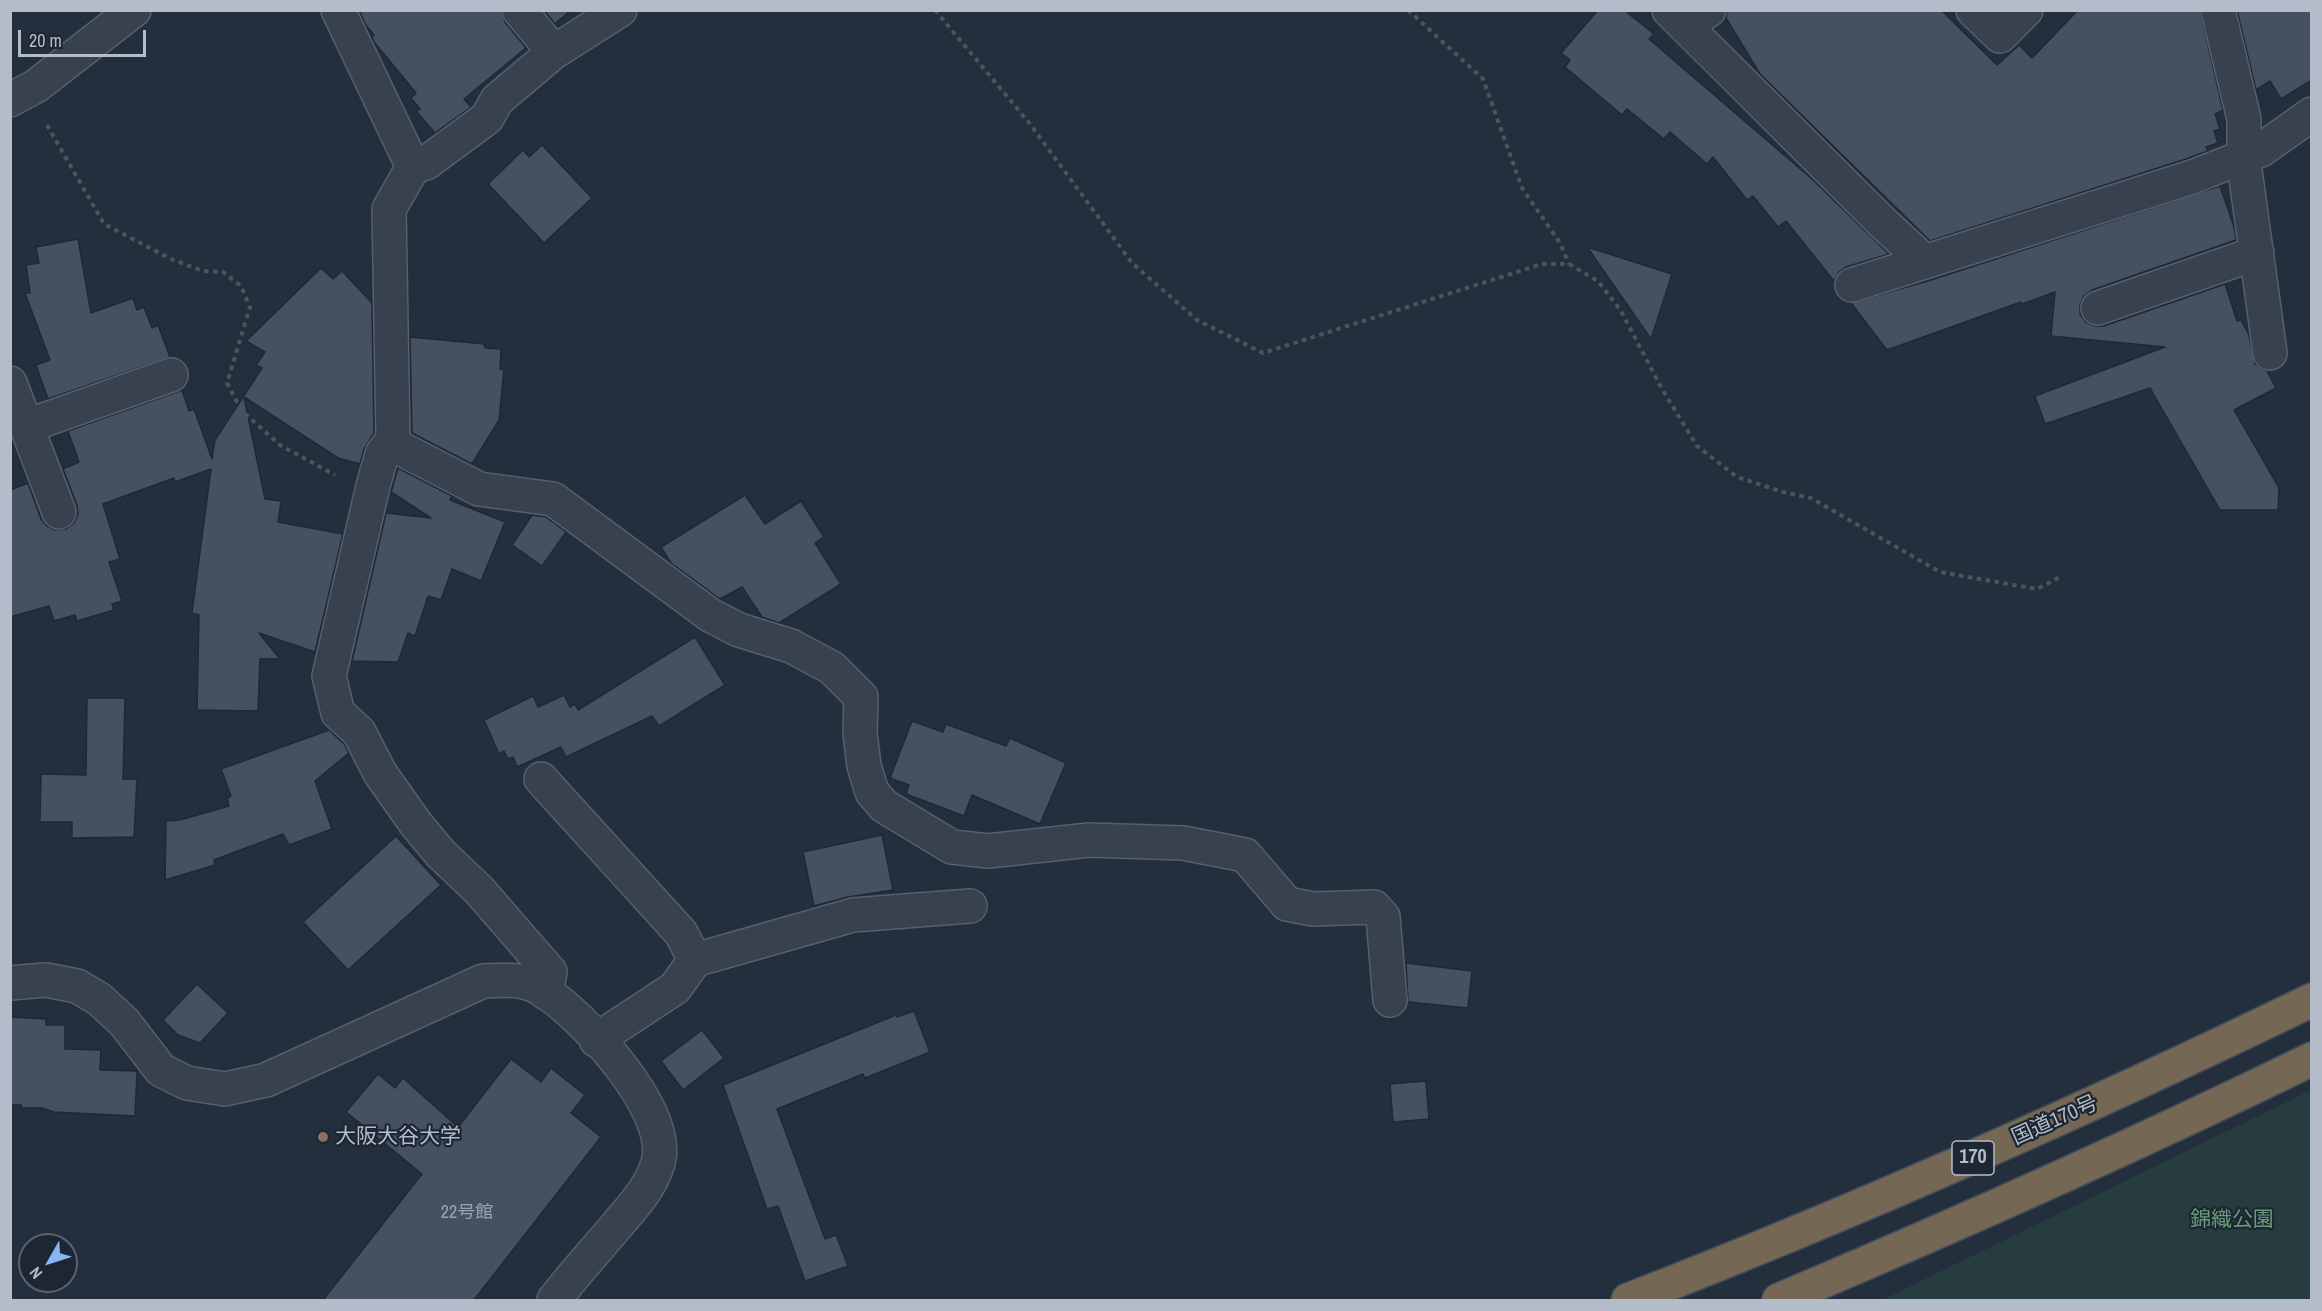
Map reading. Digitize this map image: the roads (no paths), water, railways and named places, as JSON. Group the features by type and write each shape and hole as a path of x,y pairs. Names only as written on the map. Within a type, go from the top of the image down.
{"highway":[{"name":"国道170号","path":"1628,1300 1814,1227 2036,1130 2312,1000"},
{"name":"170","path":"1779,1300 1963,1223 2312,1059"}],"street":[{"path":"19,96 36,86 134,10"},
{"path":"338,10 413,167"},
{"path":"519,10 554,52"},
{"path":"546,993 550,972 479,890 441,854 416,824 380,774 359,732 338,713 329,676 373,486 382,454 393,439 389,209 413,167 426,163 487,118 497,100 554,52 620,10"},
{"path":"1973,10 2000,36 2026,10"},
{"path":"2218,10 2244,119 2244,157 2270,353"},
{"path":"1688,16 1874,214 1925,262"},
{"path":"1852,285 2192,177 2261,150 2312,114"},
{"path":"2098,308 2257,253"},
{"path":"27,426 171,375"},
{"path":"10,383 59,512"},
{"path":"390,443 479,489 553,499 710,615 739,630 791,646 832,668 861,697 860,733 864,766 872,792 884,806 952,848 988,850 1089,840 1183,843 1245,855 1287,904 1313,909 1374,907 1383,917 1390,1000"},
{"path":"541,779 681,933 695,960"},
{"path":"596,1040 675,988 695,960 854,915 970,906"},
{"path":"10,983 46,980 76,986 99,999 124,1022 161,1070 187,1083 225,1089 266,1080 483,981 512,979 540,988 577,1018 628,1075 647,1104 659,1134 659,1162 645,1192 554,1300"}],"place":[{"name":"大阪大谷大学","path":"323,1137"}],"park label":[{"name":"錦織公園","path":"2232,1220"}]}
